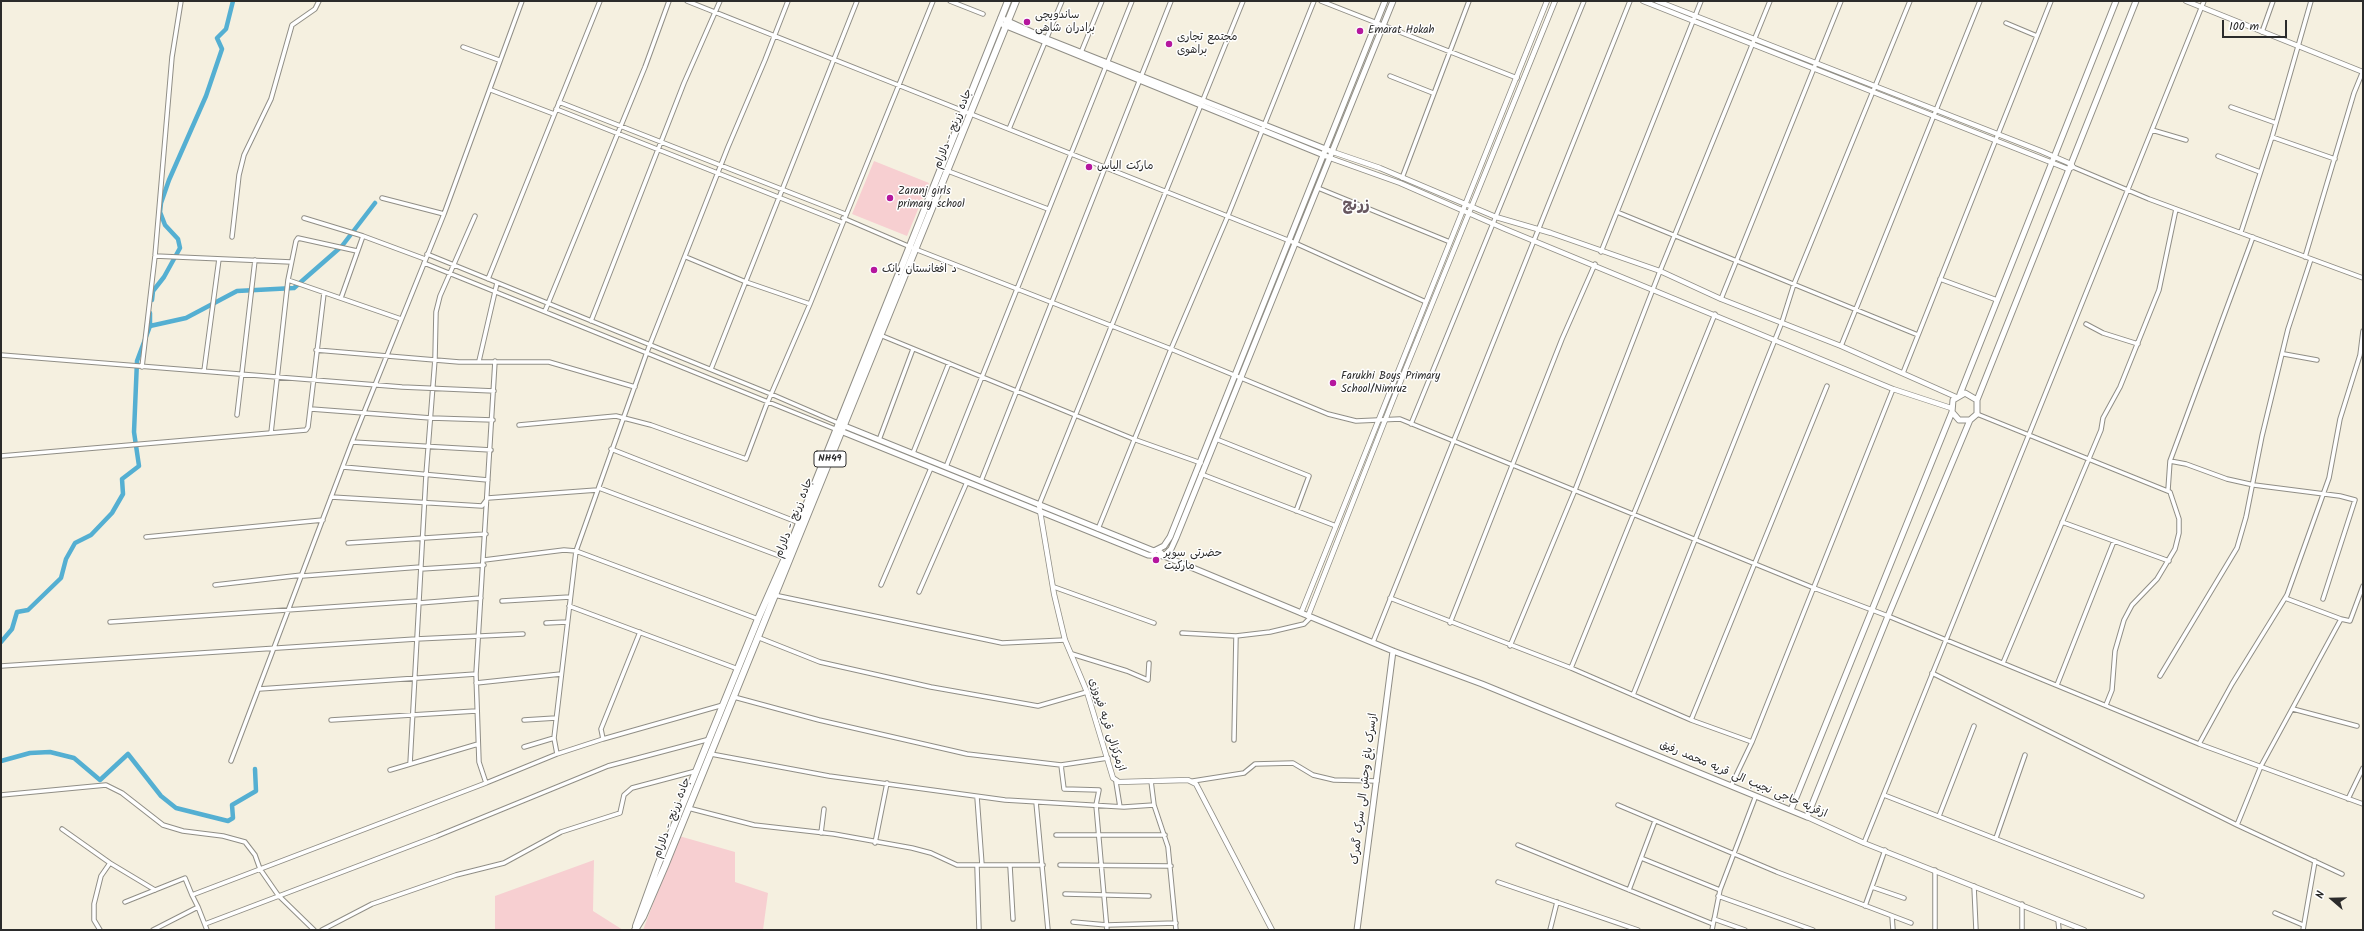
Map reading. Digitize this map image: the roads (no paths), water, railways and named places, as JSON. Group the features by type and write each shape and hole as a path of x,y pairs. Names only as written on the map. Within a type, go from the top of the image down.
{"highway":[{"name":"جاده زرنج - دلارام","path":"635,930 643,917 774,595 840,427 873,333 1008,1"},
{"name":"جاده زرنج - دلارام","path":"635,930 638,915 784,558 797,522 880,335 948,172 1016,1"}],"main road":[{"path":"840,427 913,453 1154,552 1164,546 1170,537 1202,464 1234,377 1385,1"},
{"path":"1164,556 1176,538 1201,474 1202,464 1216,439 1393,1"},
{"path":"1791,810 1873,610 2116,1"},
{"path":"1807,817 1888,616 1970,420 1977,414 1977,400 2136,1"},
{"path":"1000,20 1107,65 1141,76 1203,104"},
{"path":"1107,65 1139,82 1262,126 1324,153 1330,158"},
{"path":"1324,153 1333,152"},
{"path":"1958,395 1970,394 1977,400"},
{"path":"1952,410 1960,420 1970,420"},
{"path":"840,427 931,468 1148,555 1164,556"},
{"path":"1158,550 1164,556"},
{"name":"ازقریه حاجی نجیب الی قریه محمد رفیق","path":"1164,556 1393,651 1482,684 1731,786 1756,798 1807,817"},
{"name":"ازسرک باغ وحش الی سرک گمرک","path":"1357,930 1393,651"}],"street":[{"path":"142,367 154,256 171,65 181,1"},
{"path":"232,237 239,175 244,155 271,99 292,25 315,9 319,1"},
{"path":"232,761 352,442 444,214 491,90 499,60 522,1"},
{"path":"488,279 600,1"},
{"path":"545,311 621,126 669,1"},
{"path":"687,1 899,85 970,115 1105,167 1227,218 1295,243 1426,302"},
{"path":"591,321 662,140 720,1"},
{"path":"557,754 554,738 576,551 622,417 635,387 647,352 788,1"},
{"path":"711,370 857,1"},
{"path":"519,424 616,416 651,425 746,459 767,402 810,304 843,218 933,1"},
{"path":"950,1 983,14"},
{"path":"1009,129 1047,41 1062,1"},
{"path":"1081,54 1102,1"},
{"path":"946,467 981,376 1132,1"},
{"path":"981,481 1171,1"},
{"path":"1039,505 1077,415 1111,325 1203,104 1243,1"},
{"path":"1098,529 1136,440 1171,349 1227,218 1262,126 1314,1"},
{"path":"1321,1 1517,78"},
{"path":"1400,183 1433,93 1470,1"},
{"path":"1301,613 1547,1"},
{"path":"1182,633 1236,636 1270,632 1304,624 1310,617 1386,419 1555,1"},
{"path":"1411,424 1584,1"},
{"path":"1373,642 1455,441 1538,229 1630,1"},
{"path":"1642,1 1994,141 2052,159"},
{"path":"1657,1 1996,135 2176,209 2363,278"},
{"path":"1601,252 1701,1"},
{"path":"1510,646 1575,490 1660,271 1676,236 1770,1"},
{"path":"1722,299 1841,1"},
{"path":"1633,695 1694,539 1782,322 1794,284 1910,1"},
{"path":"1841,346 1980,1"},
{"path":"1903,373 1996,135 2051,1"},
{"path":"2186,1 2299,47 2363,71 2305,257"},
{"path":"1864,842 2204,1"},
{"path":"2262,32 2272,1"},
{"path":"2240,232 2272,137 2311,1"},
{"path":"2006,23 2037,36"},
{"path":"463,47 499,60"},
{"path":"1390,76 1433,93"},
{"path":"491,90 554,114"},
{"path":"560,102 662,140 782,189 843,218 915,249 1111,325 1171,349 1234,377 1328,414 1356,421 1400,419 1814,588 2003,662 2199,744 2363,804"},
{"path":"2230,107 2276,123"},
{"path":"556,109 779,198 843,218"},
{"path":"2152,130 2186,140"},
{"path":"2272,137 2335,159"},
{"path":"1333,152 1402,177 1496,217 1538,229 1601,252 1660,271 1722,299 1782,322 1958,395"},
{"path":"2218,156 2260,172"},
{"path":"1330,158 1400,183 1493,224 1594,264 1653,290 1715,314 1893,389 1952,410"},
{"path":"948,172 1048,209"},
{"path":"1318,188 1450,242"},
{"path":"382,198 444,214"},
{"path":"2003,662 2087,459 2101,430 2103,418 2120,387 2138,344 2164,274 2176,209"},
{"path":"1617,212 1918,335"},
{"path":"410,764 414,716 414,678 422,537 432,388 436,359 436,312 440,296 475,216"},
{"path":"304,218 364,236 450,273 496,290 767,402 840,427"},
{"path":"341,298 357,251 364,236"},
{"path":"2106,705 2112,690 2115,651 2124,620 2132,605 2157,579 2169,561 2179,533 2179,519 2168,490 2170,461 2252,237"},
{"path":"271,433 288,280 296,241 298,238 357,251"},
{"path":"427,254 771,394 840,427"},
{"path":"154,256 291,262"},
{"path":"686,257 746,282 810,304"},
{"path":"204,371 219,259"},
{"path":"2160,676 2237,548 2254,486 2262,436 2284,354 2288,329 2311,259"},
{"path":"237,415 255,260"},
{"path":"1450,623 1512,464 1594,264"},
{"path":"1940,279 1997,300"},
{"path":"288,280 401,319"},
{"path":"479,360 497,282"},
{"path":"1,456 139,443 306,430 311,409 316,350 324,292"},
{"path":"1571,668 1715,314"},
{"path":"2086,324 2104,333 2138,344"},
{"path":"2199,744 2232,684 2285,598 2329,478 2340,418 2360,355 2363,332"},
{"path":"873,333 1136,440 1202,464"},
{"path":"879,440 913,349"},
{"path":"316,350 459,362 479,360 549,362 635,387"},
{"path":"2284,354 2318,360"},
{"path":"1,355 135,367 494,391"},
{"path":"486,783 479,762 476,711 476,674 493,420 495,361"},
{"path":"913,453 949,364"},
{"path":"1691,720 1827,386"},
{"path":"1731,786 1752,742 1893,389"},
{"path":"311,409 364,414 493,420"},
{"path":"1977,414 2168,490"},
{"path":"1216,439 1309,476 1296,511"},
{"path":"352,442 491,450"},
{"path":"611,449 797,522"},
{"path":"2170,461 2186,464 2227,480 2254,486 2323,494 2355,500 2323,599"},
{"path":"343,467 488,480"},
{"path":"881,585 931,468"},
{"path":"1201,474 1336,526"},
{"path":"919,592 968,482"},
{"path":"331,497 482,506 488,498 598,489 784,558"},
{"name":"ازمرکزالی قریه فیروزی","path":"1039,505 1065,640 1087,692 1116,782 1193,781"},
{"path":"146,536 323,520"},
{"path":"2062,522 2169,561"},
{"path":"348,543 486,534"},
{"path":"2057,685 2114,541"},
{"path":"484,560 564,550 576,551 758,619"},
{"path":"215,585 302,576 484,564"},
{"path":"2285,598 2350,622 2363,586"},
{"path":"1054,587 1154,623"},
{"path":"774,595 1002,643 1065,640"},
{"path":"502,601 570,597"},
{"path":"110,622 481,598"},
{"path":"1390,598 1450,623 1571,668 1691,720 1752,742"},
{"path":"569,606 738,669"},
{"path":"2237,825 2261,766 2341,619"},
{"path":"546,623 567,622"},
{"path":"603,739 601,729 640,632"},
{"path":"1,666 416,639 523,634"},
{"path":"1234,740 1236,636"},
{"path":"757,637 820,662 930,687 1038,706 1087,692"},
{"path":"1072,654 1127,671 1148,680 1150,663"},
{"path":"1932,673 2237,825 2342,874"},
{"path":"258,689 476,674"},
{"path":"476,683 561,674"},
{"path":"733,696 819,720 967,754 1061,765 1108,758"},
{"path":"192,895 486,783 557,754 603,739 723,705"},
{"path":"2293,709 2357,726"},
{"path":"331,720 476,711"},
{"path":"524,720 556,718"},
{"path":"1940,816 1974,726"},
{"path":"524,747 554,738"},
{"path":"205,924 436,836 608,766 710,739"},
{"path":"390,770 478,744"},
{"path":"710,754 829,776 887,783 977,797 1120,807 1154,805"},
{"path":"1996,838 2025,755"},
{"path":"1272,930 1193,781 1244,773 1255,764 1293,763 1320,777 1356,782 1376,781"},
{"path":"1061,765 1064,789 1099,790 1096,805 1107,930"},
{"path":"2348,799 2363,768"},
{"path":"322,930 372,904 456,875 504,863 561,832 620,813 624,795 632,788 696,771"},
{"path":"1151,781 1154,805 1165,835 1171,866 1176,930"},
{"path":"1116,782 1120,807"},
{"path":"875,843 887,783"},
{"path":"1,795 106,785 122,793 163,825 183,831 223,836 245,842 255,855 260,869 278,895 314,930"},
{"path":"1884,795 2142,896"},
{"path":"977,797 982,866"},
{"path":"1712,930 1720,890 1733,853 1756,798"},
{"path":"1036,802 1048,930"},
{"path":"1618,806 1865,906 1911,923"},
{"path":"687,807 754,825 821,833 912,848 931,853 956,866 1043,865"},
{"path":"821,833 824,809"},
{"name":"ازقریه حاجی نجیب الی قریه محمد رفیق","path":"1807,817 1864,842 2084,930"},
{"path":"1629,890 1655,821"},
{"path":"62,829 110,862 155,890"},
{"path":"1056,835 1165,835"},
{"path":"1518,845 1713,924"},
{"path":"1865,906 1885,850"},
{"path":"1641,858 1720,890"},
{"path":"2303,930 2315,861"},
{"path":"100,930 94,920 94,904 101,876 110,862"},
{"path":"1060,865 1171,866"},
{"path":"977,866 979,930"},
{"path":"1010,866 1013,919"},
{"path":"1935,870 1935,930"},
{"path":"125,902 185,878 207,930"},
{"path":"1498,882 1638,930"},
{"path":"1974,886 1976,930"},
{"path":"1872,888 1904,898"},
{"path":"1065,894 1149,896"},
{"path":"1718,896 1813,930"},
{"path":"1550,930 1557,902"},
{"path":"2022,904 2022,930"},
{"path":"153,930 198,907"},
{"path":"2275,913 2303,925"},
{"path":"1892,916 1893,930"},
{"path":"1714,919 1745,930"},
{"path":"2058,920 2058,930"},
{"path":"1073,922 1107,925 1176,923"}],"waterway":[{"path":"152,300 153,291 164,277 180,248 178,239 165,225 160,212 161,203 169,180 206,96 222,49 217,38 226,29 233,1"},
{"path":"150,326 186,318 237,291 294,288 342,246 375,203"},
{"path":"1,642 12,629 17,612 28,610 61,578 66,559 75,543 91,535 112,513 123,494 122,479 139,466 134,432 137,361 150,326 150,313"},
{"path":"1,761 30,753 50,752 74,758 100,780 128,754 161,796 176,808 228,821 233,818 232,805 256,791 255,769"}],"place":[{"name":"ساندویچی برادران شاهی","path":"1027,22"},
{"name":"Emarat Hokah","path":"1360,31"},
{"name":"مجتمع تجاری براهوی","path":"1169,44"},
{"name":"مارکت الیاس","path":"1089,167"},
{"name":"Zaranj girls primary school","path":"890,198"},
{"name":"د افغانستان بانک","path":"874,270"},
{"name":"Farukhi Boys Primary School/Nimruz","path":"1333,383"},
{"name":"حضرتی سوپر مارکیت","path":"1156,560"}],"district":[{"name":"زرنج","path":"1356,207"}]}
